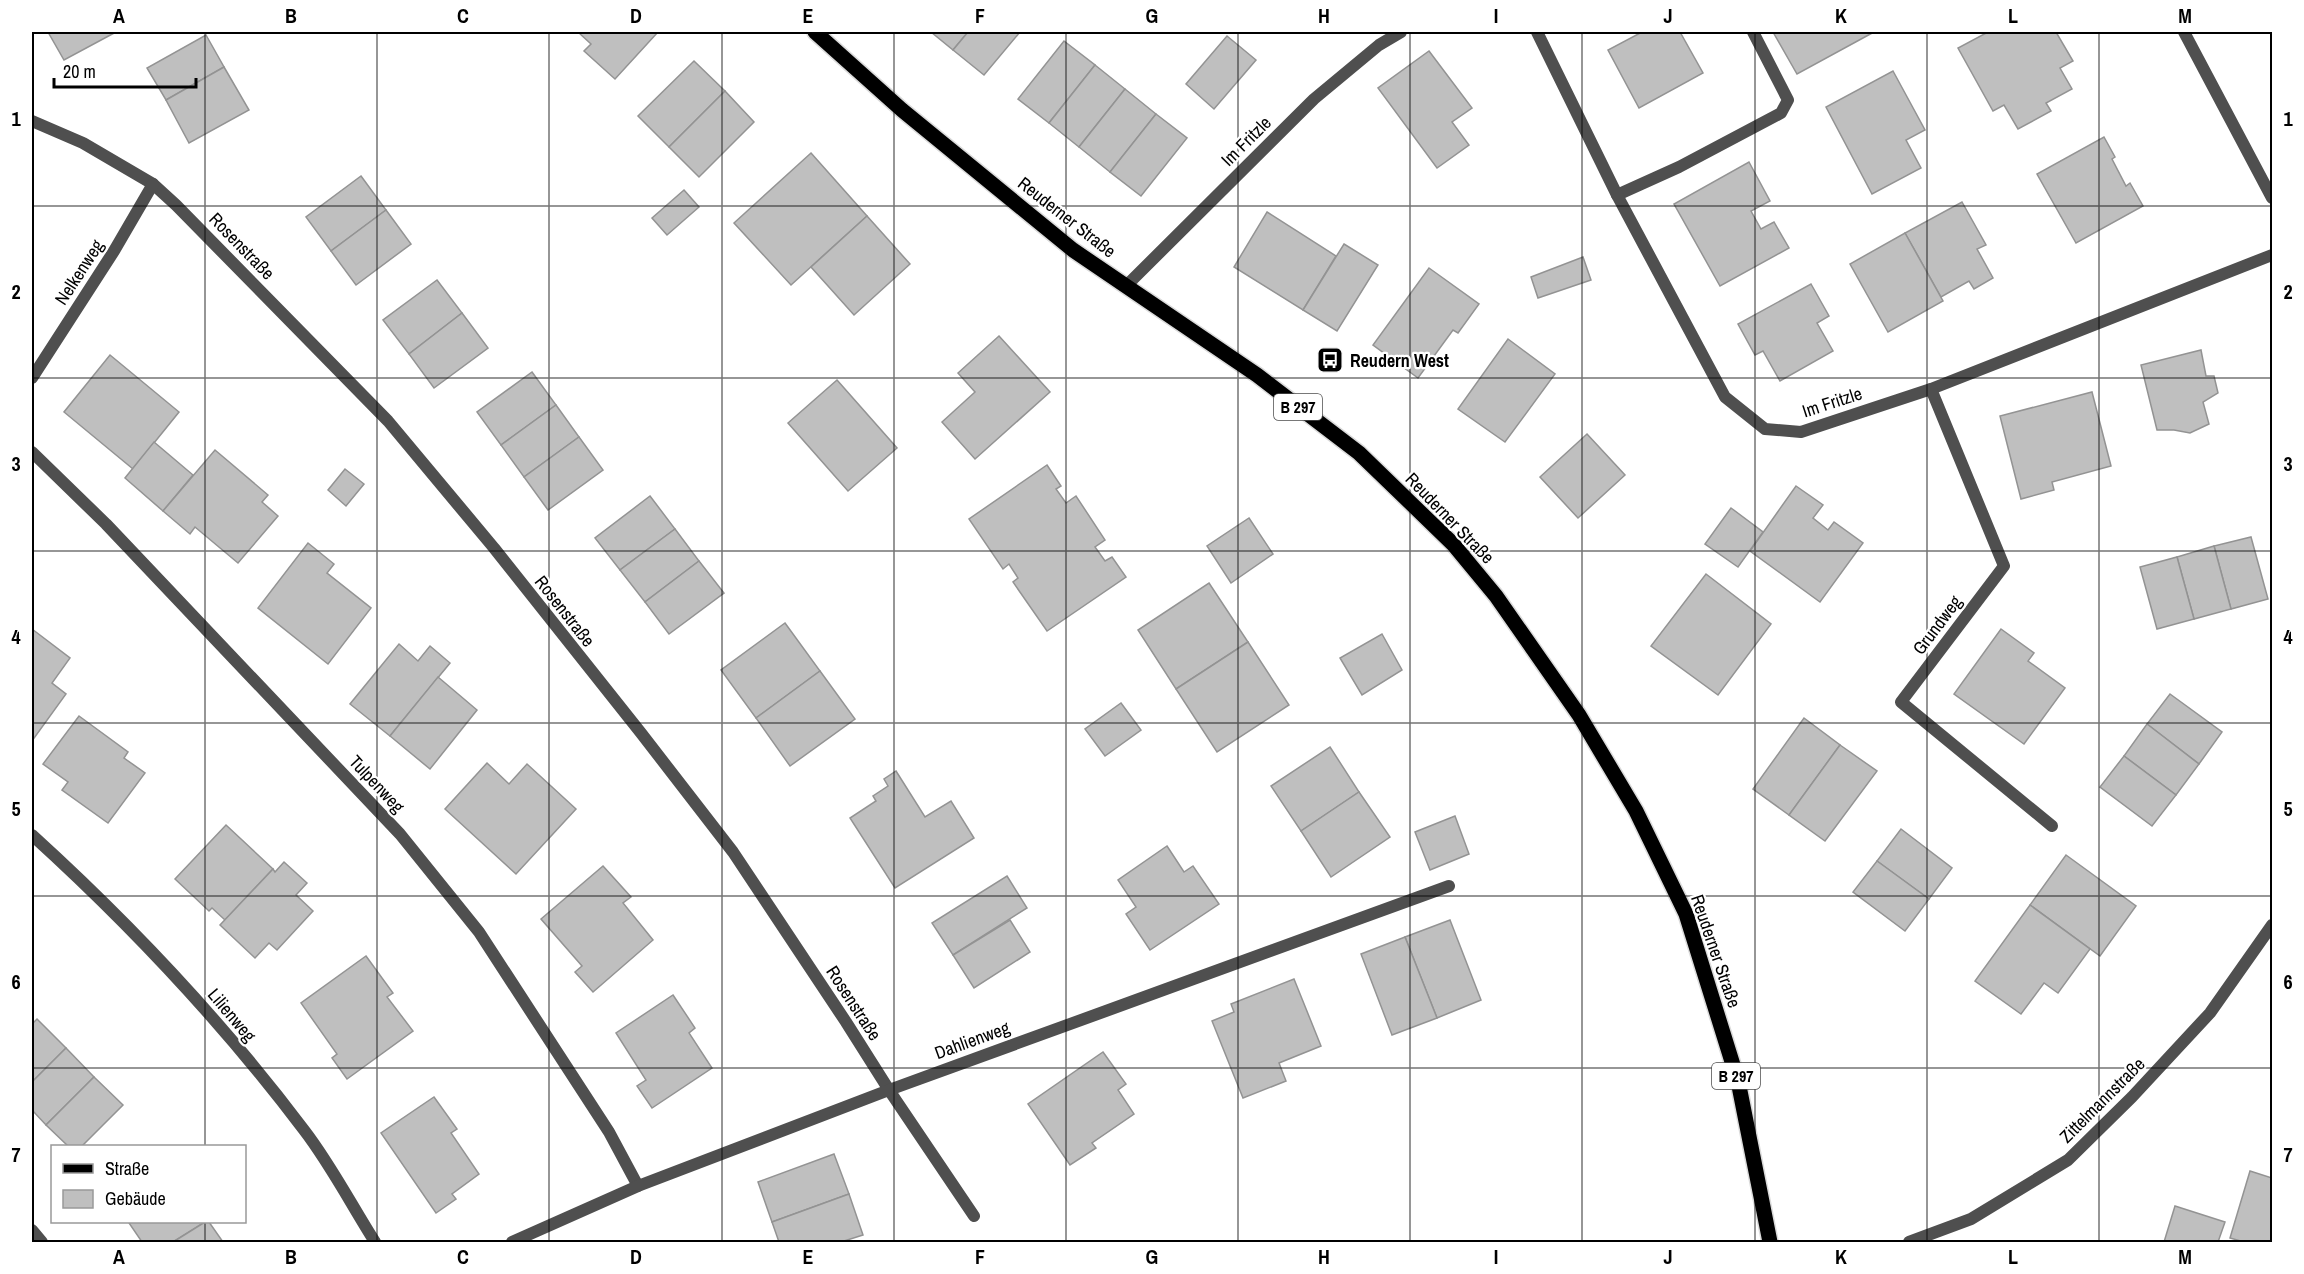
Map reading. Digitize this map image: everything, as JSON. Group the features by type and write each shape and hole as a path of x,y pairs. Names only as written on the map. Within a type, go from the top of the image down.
{"main road":[{"name":"Reuderner Straße","path":"816,32 902,110 1073,250 1257,375 1359,453 1453,544 1496,596 1579,715 1636,812 1686,914 1738,1081 1770,1242"}],"street":[{"name":"Im Fritzle","path":"1126,286 1314,99 1379,45 1401,32"},
{"name":"Im Fritzle","path":"1537,32 1617,195 1725,397 1765,429 1801,432 1931,389 2272,255"},
{"path":"1617,195 1679,167 1781,113 1788,100 1754,32"},
{"path":"2184,32 2272,198"},
{"name":"Rosenstraße","path":"32,121 83,143 153,184 388,421 494,548 733,852 846,1022 888,1090 974,1216"},
{"name":"Nelkenweg","path":"32,378 114,251 153,184"},
{"name":"Grundweg","path":"1931,389 2004,566 1901,702 2052,826"},
{"name":"Tulpenweg","path":"32,452 114,533 400,834 478,932 609,1132 638,1186"},
{"name":"Lilienweg","path":"32,835 76,876 204,1008 306,1132 375,1242"},
{"name":"Dahlienweg","path":"512,1242 638,1186 888,1090 1449,886"},
{"name":"Zittelmannstraße","path":"1909,1242 1971,1219 2068,1160 2132,1097 2210,1013 2272,925"},
{"path":"32,1230 42,1242"}],"building":[{"path":"48,32 116,32 64,60"},
{"path":"578,32 658,32 615,79 584,51 591,44"},
{"path":"931,32 968,32 953,50"},
{"path":"968,32 1020,32 984,75 953,50"},
{"path":"1642,32 1680,32 1703,73 1639,108 1608,50"},
{"path":"1773,32 1874,32 1797,74"},
{"path":"1988,32 2056,32 2073,61 2060,68 2072,89 2046,103 2051,111 2018,129 2004,105 1993,111 1958,48"},
{"path":"206,35 224,67 166,100 147,68"},
{"path":"1227,36 1256,60 1214,109 1186,84"},
{"path":"1064,41 1095,65 1049,123 1018,99"},
{"path":"1429,51 1472,108 1452,122 1469,145 1437,168 1378,88"},
{"path":"694,61 725,91 669,147 638,116"},
{"path":"1095,65 1125,89 1079,147 1049,123"},
{"path":"224,67 249,110 189,143 166,100"},
{"path":"1893,71 1925,130 1906,140 1921,168 1872,194 1826,107"},
{"path":"1125,89 1156,114 1110,172 1079,147"},
{"path":"725,91 754,122 699,177 669,147"},
{"path":"1156,114 1187,138 1141,196 1110,172"},
{"path":"2104,137 2115,157 2112,159 2126,186 2130,183 2143,206 2076,243 2037,174"},
{"path":"811,153 867,216 791,285 734,223"},
{"path":"1749,162 1770,201 1751,211 1761,229 1774,222 1789,248 1720,286 1674,204"},
{"path":"361,176 386,210 331,251 306,217"},
{"path":"684,190 699,207 667,235 652,218"},
{"path":"1962,202 1986,245 1977,249 1993,278 1974,289 1969,281 1941,297 1905,233"},
{"path":"386,210 411,244 356,285 331,251"},
{"path":"1267,212 1336,256 1303,310 1234,267"},
{"path":"867,216 910,264 854,315 811,267"},
{"path":"1905,233 1943,301 1888,332 1850,264"},
{"path":"1344,244 1378,265 1337,331 1303,310"},
{"path":"1583,257 1591,280 1538,298 1531,277"},
{"path":"1429,268 1479,304 1458,333 1453,330 1418,378 1373,345"},
{"path":"437,280 462,313 409,354 383,320"},
{"path":"1811,284 1829,316 1817,323 1833,351 1780,381 1763,351 1755,355 1738,324"},
{"path":"462,313 488,348 434,388 409,354"},
{"path":"999,336 1050,392 975,459 942,422 975,392 958,373"},
{"path":"1508,339 1555,374 1505,442 1458,409"},
{"path":"2201,350 2206,376 2214,376 2218,393 2203,402 2209,424 2190,433 2157,430 2141,365"},
{"path":"110,355 179,412 133,469 64,412"},
{"path":"532,372 556,405 501,445 477,412"},
{"path":"837,380 897,448 848,491 788,423"},
{"path":"2092,392 2111,466 2052,482 2054,490 2021,499 2000,416"},
{"path":"556,405 579,437 524,477 501,445"},
{"path":"1587,434 1625,475 1578,518 1540,477"},
{"path":"579,437 603,470 548,510 524,477"},
{"path":"154,442 193,475 163,511 125,478"},
{"path":"215,450 268,495 262,502 278,516 238,563 195,527 190,534 163,511"},
{"path":"1047,465 1061,486 1056,489 1066,503 1076,496 1105,540 1095,547 1105,561 1112,557 1126,577 1047,631 1013,582 1018,578 1009,564 1003,569 969,519"},
{"path":"345,469 364,484 346,506 328,490"},
{"path":"1796,486 1823,505 1813,518 1828,530 1834,522 1863,543 1820,602 1750,551"},
{"path":"650,496 675,529 620,570 595,538"},
{"path":"1731,508 1763,532 1738,567 1705,544"},
{"path":"1249,518 1273,554 1231,583 1207,546"},
{"path":"675,529 699,561 645,602 620,570"},
{"path":"2251,537 2268,599 2231,609 2214,546"},
{"path":"308,543 334,564 327,573 371,608 328,664 258,608"},
{"path":"2214,546 2231,609 2194,619 2177,557"},
{"path":"2177,557 2194,619 2157,629 2140,567"},
{"path":"699,561 724,593 669,634 645,602"},
{"path":"1706,574 1771,624 1718,695 1651,646"},
{"path":"1209,583 1248,642 1176,689 1138,630"},
{"path":"785,623 820,671 756,718 721,670"},
{"path":"32,629 70,658 52,683 66,694 32,741"},
{"path":"2001,629 2034,653 2028,661 2065,688 2024,744 1954,694"},
{"path":"1382,634 1402,670 1362,695 1340,658"},
{"path":"1248,642 1289,705 1217,752 1176,689"},
{"path":"399,644 418,661 430,646 450,663 390,736 350,704"},
{"path":"820,671 855,719 790,766 756,718"},
{"path":"438,677 477,710 430,769 390,736"},
{"path":"2170,694 2222,732 2199,764 2147,724"},
{"path":"1121,703 1141,730 1105,756 1085,729"},
{"path":"79,716 128,752 124,758 145,773 108,823 62,790 68,782 43,764"},
{"path":"1804,718 1840,745 1789,815 1753,789"},
{"path":"2147,724 2199,764 2176,795 2124,756"},
{"path":"1840,745 1877,771 1825,841 1789,815"},
{"path":"1330,747 1359,792 1301,831 1271,786"},
{"path":"2124,756 2176,795 2152,826 2100,787"},
{"path":"487,763 509,784 527,764 576,809 516,874 445,809"},
{"path":"896,771 925,817 951,801 974,838 895,888 850,818 876,801 873,796 888,786 884,779"},
{"path":"1359,792 1390,837 1331,877 1301,831"},
{"path":"1455,816 1469,854 1430,870 1415,832"},
{"path":"226,825 273,869 225,920 212,908 209,911 175,879"},
{"path":"1901,829 1952,868 1929,899 1877,861"},
{"path":"1167,846 1184,872 1193,866 1219,904 1150,950 1126,914 1136,907 1118,880"},
{"path":"2066,855 2136,906 2100,956 2030,905"},
{"path":"1877,861 1929,899 1905,931 1853,892"},
{"path":"284,862 307,883 296,895 313,911 277,950 269,943 255,958 220,925 273,869 275,872"},
{"path":"603,866 631,897 623,903 653,940 593,992 575,972 582,966 541,919"},
{"path":"1007,876 1027,908 953,955 932,923"},
{"path":"2030,905 2090,949 2058,993 2044,983 2021,1014 1975,981"},
{"path":"1010,920 1030,952 974,988 953,955"},
{"path":"1450,920 1481,1000 1437,1018 1405,937"},
{"path":"1405,937 1437,1018 1392,1035 1361,954"},
{"path":"366,956 393,993 387,997 413,1031 347,1079 332,1058 337,1054 301,1003"},
{"path":"1294,979 1321,1046 1279,1063 1286,1081 1243,1098 1212,1021 1234,1012 1231,1004"},
{"path":"673,995 695,1028 689,1033 712,1068 652,1108 637,1086 646,1080 616,1033"},
{"path":"37,1019 66,1048 32,1082 32,1024"},
{"path":"66,1048 94,1077 46,1125 32,1110 32,1082"},
{"path":"1103,1052 1126,1084 1118,1090 1134,1114 1092,1143 1096,1148 1070,1165 1028,1104"},
{"path":"94,1077 123,1105 83,1145 67,1145 46,1125"},
{"path":"434,1097 457,1129 451,1133 479,1174 452,1194 456,1199 436,1213 381,1133"},
{"path":"834,1154 849,1194 772,1222 758,1182"},
{"path":"2250,1171 2272,1178 2272,1242 2244,1242 2230,1238"},
{"path":"849,1194 863,1235 841,1242 779,1242 772,1222"},
{"path":"2175,1206 2225,1222 2218,1242 2164,1242"},
{"path":"129,1223 203,1223 173,1242 142,1242"},
{"path":"203,1223 210,1223 223,1242 173,1242"}],"place":[{"name":"Reudern West","path":"1330,360"}]}
